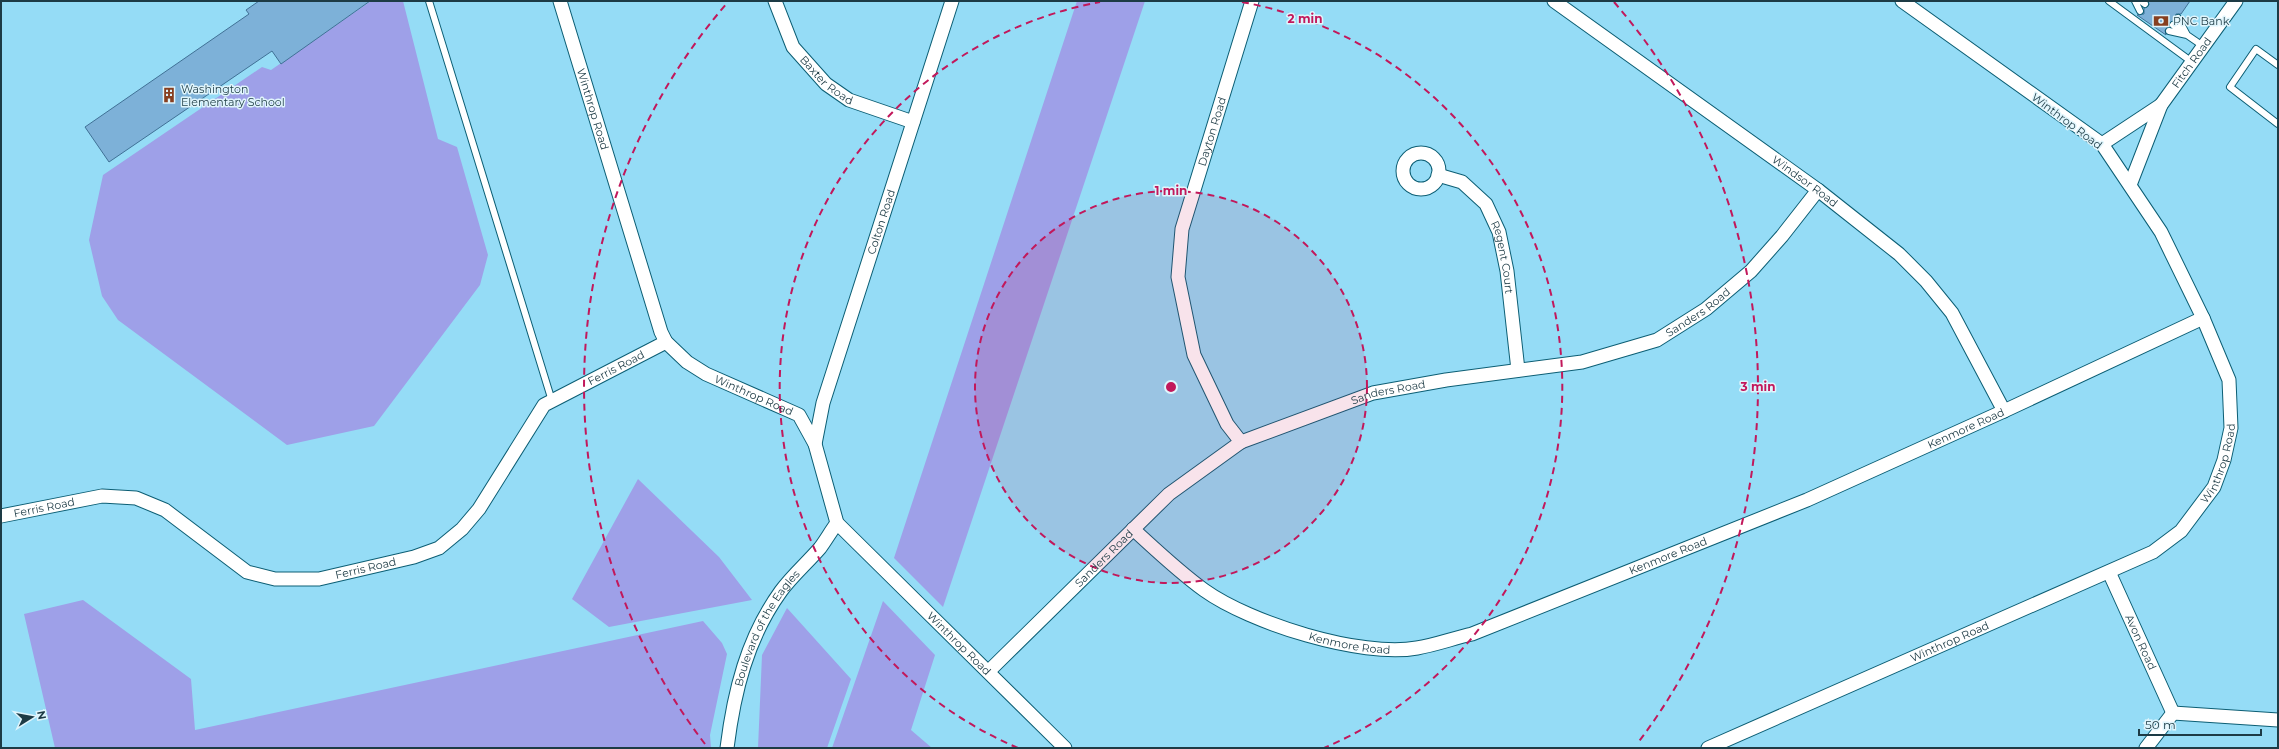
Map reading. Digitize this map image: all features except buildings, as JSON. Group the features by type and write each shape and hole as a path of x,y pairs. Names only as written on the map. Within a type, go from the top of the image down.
{"street":[{"name":"Winthrop Road","path":"560,1 661,332 666,342 687,362 706,374 799,415 815,444 837,523 989,671 1065,748"},
{"name":"Baxter Road","path":"775,1 793,47 826,84 849,100 913,122"},
{"name":"Colton Road","path":"815,444 823,403 952,1"},
{"name":"Dayton Road","path":"1241,442 1227,424 1194,355 1178,277 1182,229 1252,1"},
{"name":"Windsor Road","path":"1554,1 1818,190 1899,254 1926,280 1952,312 2004,411"},
{"name":"Winthrop Road","path":"1708,748 2153,552 2181,531 2214,487 2224,460 2231,428 2229,380 2203,318 2161,232 2102,144 1902,1"},
{"name":"Fitch Road","path":"2130,185 2161,105 2236,1"},
{"name":"Fitch Road","path":"2102,144 2161,105"},
{"name":"Regent Court","path":"1438,175 1462,182 1486,204 1499,232 1507,271 1518,370"},
{"name":"Sanders Road","path":"989,671 1170,494 1241,442 1373,393 1518,370 1582,362 1657,340 1706,309 1750,271 1782,236 1818,190"},
{"name":"Kenmore Road","path":"1133,529 1205,591 1239,610 1301,635 1381,650 1416,648 1472,634 1807,500 2004,411 2203,318"},
{"name":"Ferris Road","path":"1,516 102,496 136,498 165,510 247,572 275,580 319,579 414,557 439,548 462,529 479,509 535,417 544,405 666,342"},
{"name":"Boulevard of the Eagles","path":"727,748 732,709 747,654 759,626 781,591 820,547 837,523"},
{"name":"Avon Road","path":"2109,572 2173,713"},
{"path":"2146,748 2173,713 2278,720"}],"lane":[{"path":"429,1 552,400"},
{"path":"2109,1 2192,62"},
{"path":"2134,1 2140,11"},
{"path":"2178,18 2187,35"},
{"path":"2174,25 2203,46"},
{"path":"2169,31 2187,35"},
{"path":"2278,65 2256,49 2230,87 2278,124"}],"shaded area":[{"path":"371,1 403,1 438,139 457,147 488,255 480,285 374,426 287,445 118,320 102,296 89,240 103,175 262,67 271,70"},
{"path":"1077,1 1145,1 943,607 894,558"},
{"path":"638,479 719,557 752,600 609,627 572,599"},
{"path":"83,600 191,679 195,730 703,621 722,643 727,654 710,735 711,748 55,748 24,614"},
{"path":"883,601 935,655 911,730 932,748 832,748"},
{"path":"787,608 851,679 827,748 758,748 762,655"}],"place":[{"name":"PNC Bank","path":"2161,21"},
{"name":"Washington Elementary School","path":"169,95"}]}
